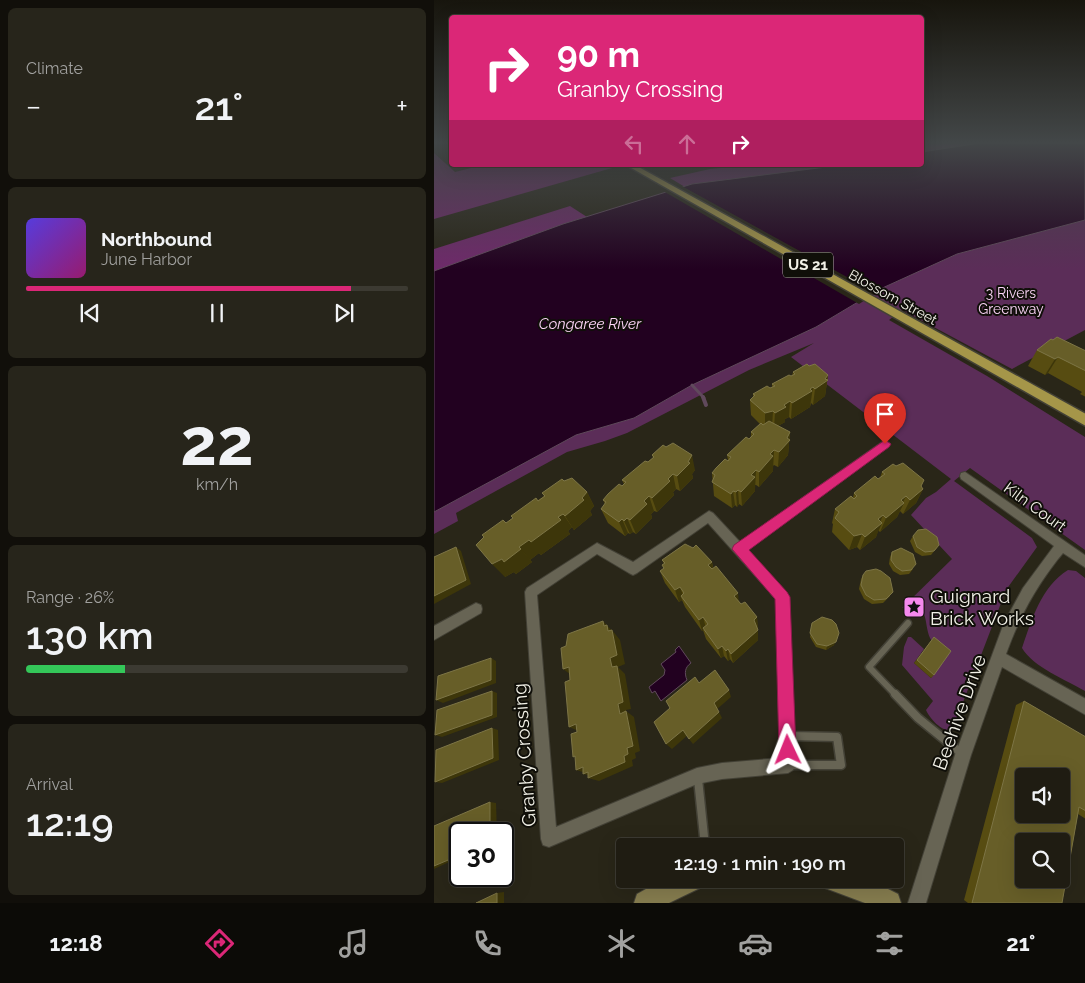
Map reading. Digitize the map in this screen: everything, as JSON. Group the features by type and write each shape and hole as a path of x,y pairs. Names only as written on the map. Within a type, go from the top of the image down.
{"main road":[{"name":"Blossom Street","path":"666,185 1085,421"}],"street":[{"path":"739,549 885,444"},
{"name":"Kiln Court","path":"965,476 1085,564"},
{"name":"Granby Crossing","path":"708,516 782,597 787,736 788,765 722,770 697,776 549,839 531,592 597,548 633,569 708,516"},
{"name":"Beehive Drive","path":"917,903 963,755 1000,658 1011,623 1019,604 1039,573 1061,546"},
{"path":"434,633 476,609"},
{"path":"1000,658 1085,708"},
{"path":"646,903 671,888"},
{"path":"860,888 889,903"}],"lane":[{"path":"908,623 869,667 918,718 963,755"},
{"path":"787,736 838,737 841,765 788,765"},
{"path":"697,776 704,838"}],"green space":[{"name":"3 Rivers Greenway","path":"1085,220 1085,330 1012,369 902,310 889,320 987,376 1085,437 1085,550 970,468 954,481 1032,538 1037,547 1006,590 952,731 940,727 930,717 926,710 933,701 902,665 904,647 908,637 911,637 924,649 914,663 931,678 947,654 935,645 930,638 921,609 911,606 902,608 952,559 911,515 926,498 951,479 791,357 814,343 749,370 627,433 567,452 456,513 458,521 434,534 434,512 576,435 634,418 692,385 816,327 878,290 957,254"},
{"path":"1068,570 1076,571 1085,578 1085,691 1042,667 1027,655 1022,648 1034,615 1044,595 1051,585"}],"shaded area":[{"path":"434,185 552,185 434,219"},
{"path":"570,206 587,217 434,271 434,249"}],"water":[{"name":"Congaree River","path":"688,185 1085,185 1085,220 957,254 878,290 816,327 692,385 634,418 576,435 434,512 434,271 563,224"},
{"path":"679,646 691,663 687,666 686,670 687,680 661,701 655,691 652,693 649,687 664,675 665,670 661,664 676,652 675,650"}],"pier":[{"path":"680,185 876,293 859,304 663,191"}],"building":[{"path":"1057,337 1086,351 1086,371 1058,357 1055,359 1037,350 1051,339 1053,340"},
{"path":"807,364 809,366 815,364 828,375 825,379 828,380 815,389 813,387 810,389 812,391 792,403 790,401 784,405 786,407 775,413 773,411 765,413 750,400 755,395 753,394 767,386 770,388 775,386 772,384 795,374 793,372"},
{"path":"769,421 790,432 787,438 790,440 779,452 774,450 770,454 773,456 759,472 756,470 751,475 755,477 741,492 738,490 736,492 733,491 731,494 712,482 715,475 712,473 725,459 728,461 731,457 727,455 746,437 749,439 754,434 751,432 761,423 763,425"},
{"path":"673,443 692,455 688,462 690,463 677,476 673,474 668,479 670,481 652,498 649,496 644,501 647,504 630,520 627,518 619,522 601,509 606,502 603,500 608,494 619,484 622,486 626,482 622,480 645,461 648,462 654,457 652,455 663,445 666,447"},
{"path":"903,463 924,480 921,486 923,489 910,500 906,496 901,500 904,503 886,518 883,515 878,519 882,523 865,537 862,534 854,536 835,518 839,512 835,509 851,496 854,499 857,496 854,493 875,476 878,479 885,474 882,472 893,464 896,466"},
{"path":"572,478 587,492 582,498 584,500 565,516 563,514 558,517 561,520 531,542 529,540 519,547 521,549 504,562 502,559 492,564 476,545 484,537 482,535 503,520 506,523 513,518 511,516 536,498 538,501 545,496 542,493 562,479 564,481"},
{"path":"926,529 937,537 939,545 934,551 925,552 917,547 913,536 918,530"},
{"path":"685,544 693,548 696,545 712,562 708,565 712,569 716,566 738,593 734,596 741,604 745,602 757,617 754,620 758,630 731,654 728,649 726,651 722,646 718,649 703,628 708,624 703,617 699,620 681,596 684,593 680,587 675,590 660,571 664,568 662,565 665,563 662,560"},
{"path":"456,547 466,580 434,596 434,557"},
{"path":"901,548 913,554 916,564 911,570 902,571 891,560 892,552"},
{"path":"876,569 890,578 893,592 886,599 874,600 866,595 861,585 866,571"},
{"path":"822,617 832,620 836,624 839,633 836,642 827,646 817,644 810,633 812,623"},
{"path":"603,621 604,626 607,625 608,631 612,630 617,655 610,658 612,667 617,666 623,702 618,704 620,714 626,711 633,746 627,748 628,754 624,756 625,762 588,778 588,772 583,774 583,767 576,770 575,756 573,757 571,734 577,732 576,724 569,727 565,682 570,680 569,667 563,669 561,648 566,646 568,634"},
{"path":"934,637 951,651 934,675 917,660"},
{"path":"491,658 491,680 436,700 438,676"},
{"path":"715,670 729,690 714,703 719,712 689,739 683,730 666,744 654,722 670,708 666,701 695,677 699,683"},
{"path":"492,691 492,715 435,735 437,710"},
{"path":"1024,701 1086,737 1086,811 1079,807 1070,858 1070,833 1015,833 1015,888 1065,888 1062,903 972,903"},
{"path":"492,728 493,758 435,782 436,750"},
{"path":"490,802 490,822 449,822 449,860 434,866 434,826"},
{"path":"497,893 497,903 476,903"}],"waterway":[{"path":"692,385 704,398"},
{"path":"703,397 706,405"}],"place":[{"name":"Guignard Brick Works","path":"914,607"}],"route":[{"path":"788,750 782,597 739,549 885,444"}]}
